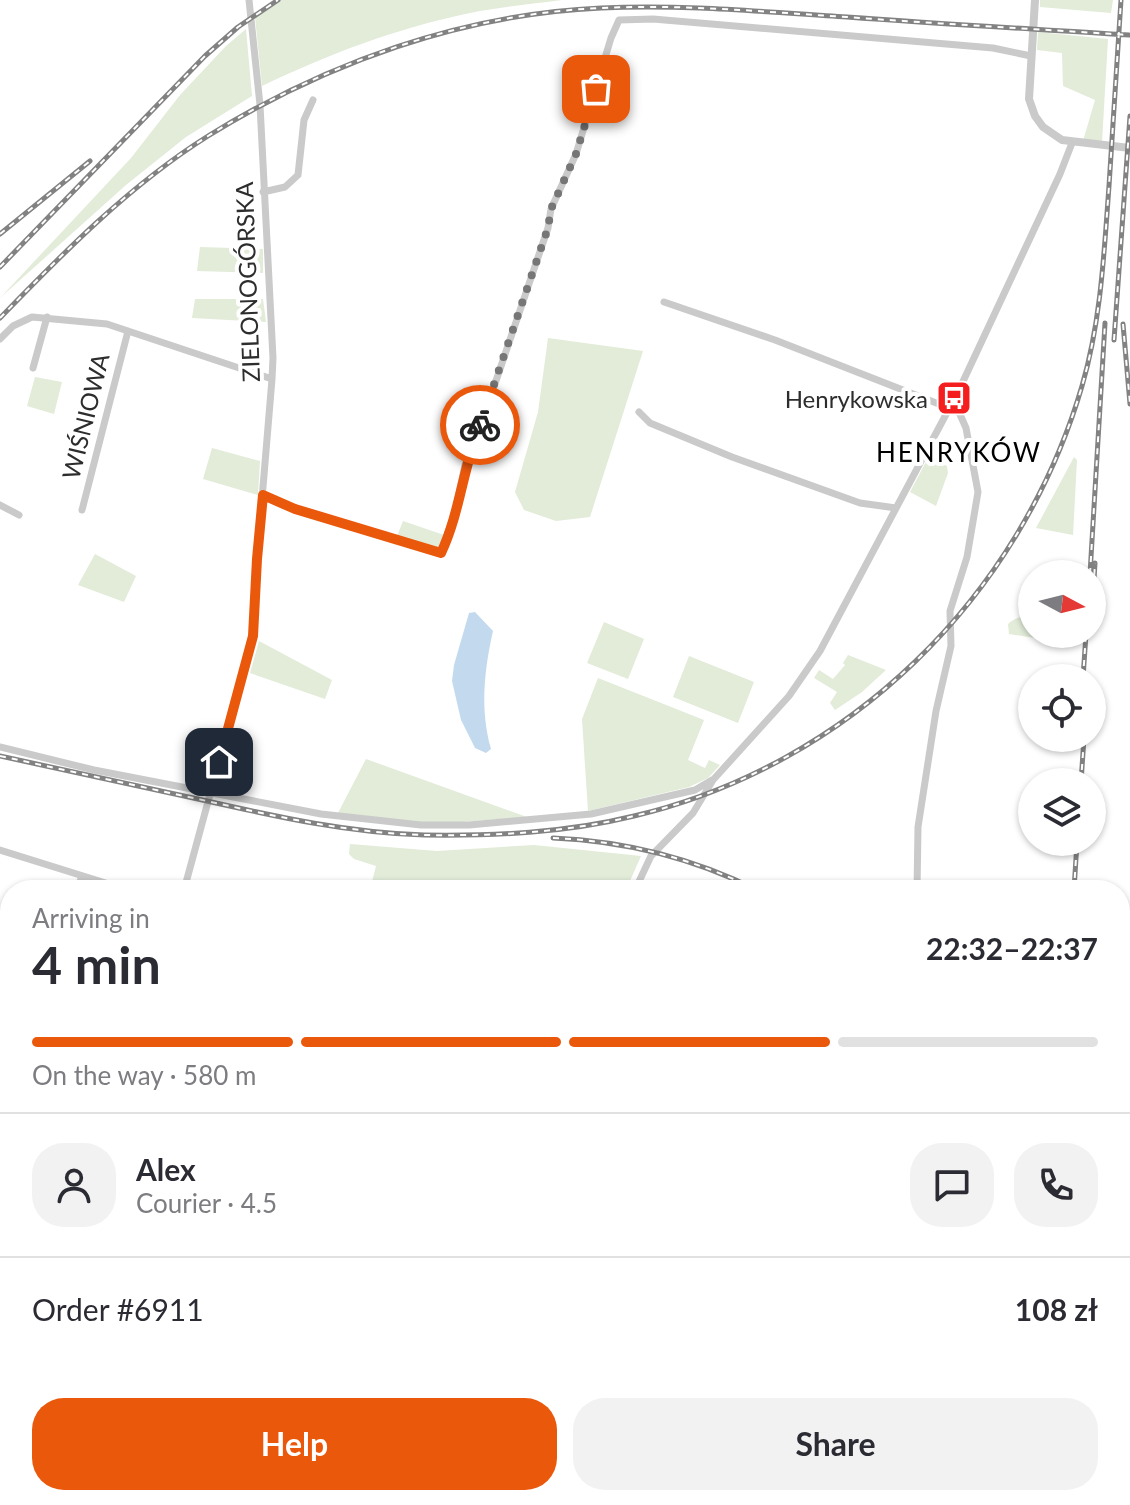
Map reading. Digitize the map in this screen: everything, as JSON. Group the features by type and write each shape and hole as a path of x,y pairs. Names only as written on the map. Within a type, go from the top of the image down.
{"street":[{"name":"ZIELONOGÓRSKA","path":"187,880 253,636 272,379 260,105 249,0"},
{"path":"1035,0 1029,99 1035,116 1052,134 1072,143 1130,148"},
{"path":"263,495 295,509 441,553 471,448 548,228 551,209 576,154 619,20 653,19 977,46 1031,56"},
{"path":"263,192 285,187 298,175 304,120 313,100"},
{"path":"640,880 660,845 700,804 713,780 806,674 950,406 1072,143"},
{"path":"664,302 950,406 958,410 966,428 978,492 969,546 950,611 951,646 936,711 918,827 917,880"},
{"path":"33,368 47,317"},
{"name":"WIŚNIOWA","path":"0,339 23,320 47,317 80,324 107,324 272,379"},
{"name":"WIŚNIOWA","path":"82,510 128,331"},
{"path":"639,412 650,423 732,457 860,503 896,508"},
{"path":"0,505 19,515"},
{"path":"0,747 94,770 321,814 389,823 469,825 591,814 695,790 713,780"},
{"path":"0,850 95,880"},
{"path":"81,880 82,876"}],"green space":[{"path":"278,0 562,0 481,11 416,26 312,63 262,86 255,17"},
{"path":"1040,0 1113,0 1111,13 1040,7"},
{"path":"246,29 252,96 186,137 126,185 0,298 131,158 180,95"},
{"path":"1038,32 1108,39 1102,142 1083,141 1095,100 1063,86 1062,53 1037,50"},
{"path":"200,247 263,249 263,273 197,271"},
{"path":"195,299 263,299 266,322 192,318"},
{"path":"548,338 643,351 590,517 556,521 524,510 515,492 538,412"},
{"path":"35,377 62,382 54,414 27,406"},
{"path":"212,448 260,461 258,495 203,479"},
{"path":"1074,457 1077,460 1073,535 1036,528"},
{"path":"928,458 947,466 948,473 936,506 910,492"},
{"path":"403,521 444,535 438,549 397,536"},
{"path":"95,554 136,576 124,602 78,585"},
{"path":"1018,618 1018,635 1009,634 1008,624"},
{"path":"604,622 644,639 628,679 587,663"},
{"path":"259,641 332,680 325,699 250,673"},
{"path":"848,655 886,670 862,692 835,710 830,703 837,692 814,678 819,670 833,679 845,665 843,663"},
{"path":"689,656 754,682 738,723 673,697"},
{"path":"598,678 704,720 688,760 705,768 709,760 720,765 708,778 689,787 588,811 582,719"},
{"path":"366,759 527,817 435,824 338,813"},
{"path":"350,844 437,851 534,845 641,856 630,880 372,880 376,866 354,859 349,854"}],"water":[{"path":"475,612 493,631 484,690 485,720 491,749 486,753 475,748 461,720 452,681 469,613"}],"railway":[{"path":"0,267 205,56 238,27 278,0"},
{"path":"0,756 342,828 396,834 503,834 608,822 712,792 786,757 854,713 915,661 970,602 1016,535 1054,463 1082,386 1098,312 1121,0"},
{"path":"0,318 73,244 125,198 208,136 300,86 348,65 447,32 549,12 662,7 1129,35"},
{"path":"1114,340 1130,116"},
{"path":"0,234 90,161"},
{"path":"1091,560 1105,323"},
{"path":"1123,324 1130,404"},
{"path":"1084,664 1085,648"},
{"path":"1082,768 1083,752"},
{"path":"553,838 632,847 683,860 735,880"},
{"path":"1075,880 1076,856"}],"way so far":[{"path":"480,425 548,228 551,209 576,154 596,89"}],"place":[{"name":"Henrykowska","path":"954,398"}],"district":[{"name":"HENRYKÓW","path":"959,452"}],"route":[{"path":"219,762 253,636 263,495 295,509 441,553 455,512 465,465 480,425"}]}
